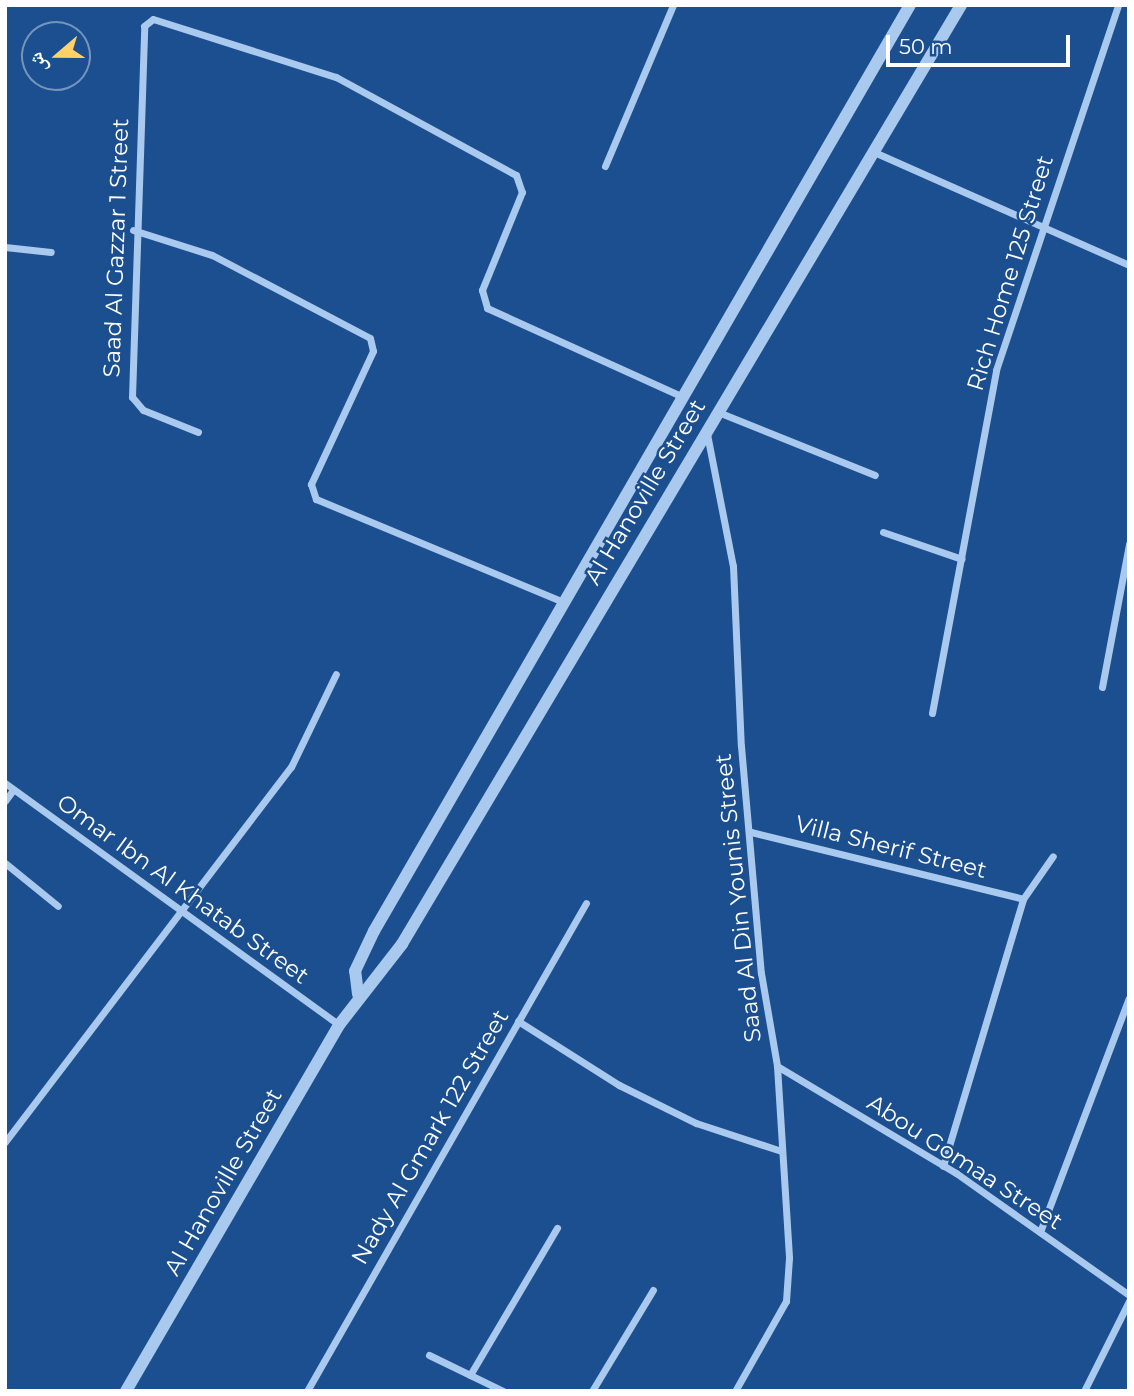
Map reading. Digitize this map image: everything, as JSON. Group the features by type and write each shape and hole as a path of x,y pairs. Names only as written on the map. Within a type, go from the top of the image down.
{"street":[{"path":"605,166 673,5"},
{"name":"Al Hanoville Street","path":"358,994 355,971 362,952 910,5"},
{"name":"Al Hanoville Street","path":"126,1391 339,1025 358,994 402,944 961,5"},
{"name":"Rich Home 125 Street","path":"932,713 996,370 1042,225 1118,5"},
{"name":"Saad Al Gazzar 1 Street","path":"198,432 143,411 132,397 133,230 146,22 336,77 516,175 522,192 482,290 487,308 681,397"},
{"path":"874,152 1129,265"},
{"path":"133,230 212,255 370,338 373,351 311,484 316,499 563,602"},
{"path":"5,247 51,252"},
{"path":"717,412 875,475"},
{"name":"Saad Al Din Younis Street","path":"706,431 733,566 761,973 777,1066 786,1301 735,1391"},
{"path":"883,532 962,559"},
{"path":"1102,687 1129,544"},
{"path":"5,1142 176,912 292,767 336,674"},
{"name":"Omar Ibn Al Khatab Street","path":"5,783 176,912 339,1025"},
{"path":"5,801 13,790"},
{"name":"Villa Sherif Street","path":"751,832 1023,899"},
{"path":"943,1166 1023,899 1053,856"},
{"path":"5,863 58,906"},
{"name":"Nady Al Gmark 122 Street","path":"307,1391 586,904"},
{"path":"1040,1233 1129,998"},
{"path":"518,1021 619,1085 696,1123 781,1151"},
{"name":"Abou Gomaa Street","path":"777,1066 943,1166 1129,1295"},
{"path":"470,1375 557,1228"},
{"path":"592,1391 653,1290"},
{"path":"1084,1391 1129,1301"},
{"path":"429,1355 503,1391"}]}
